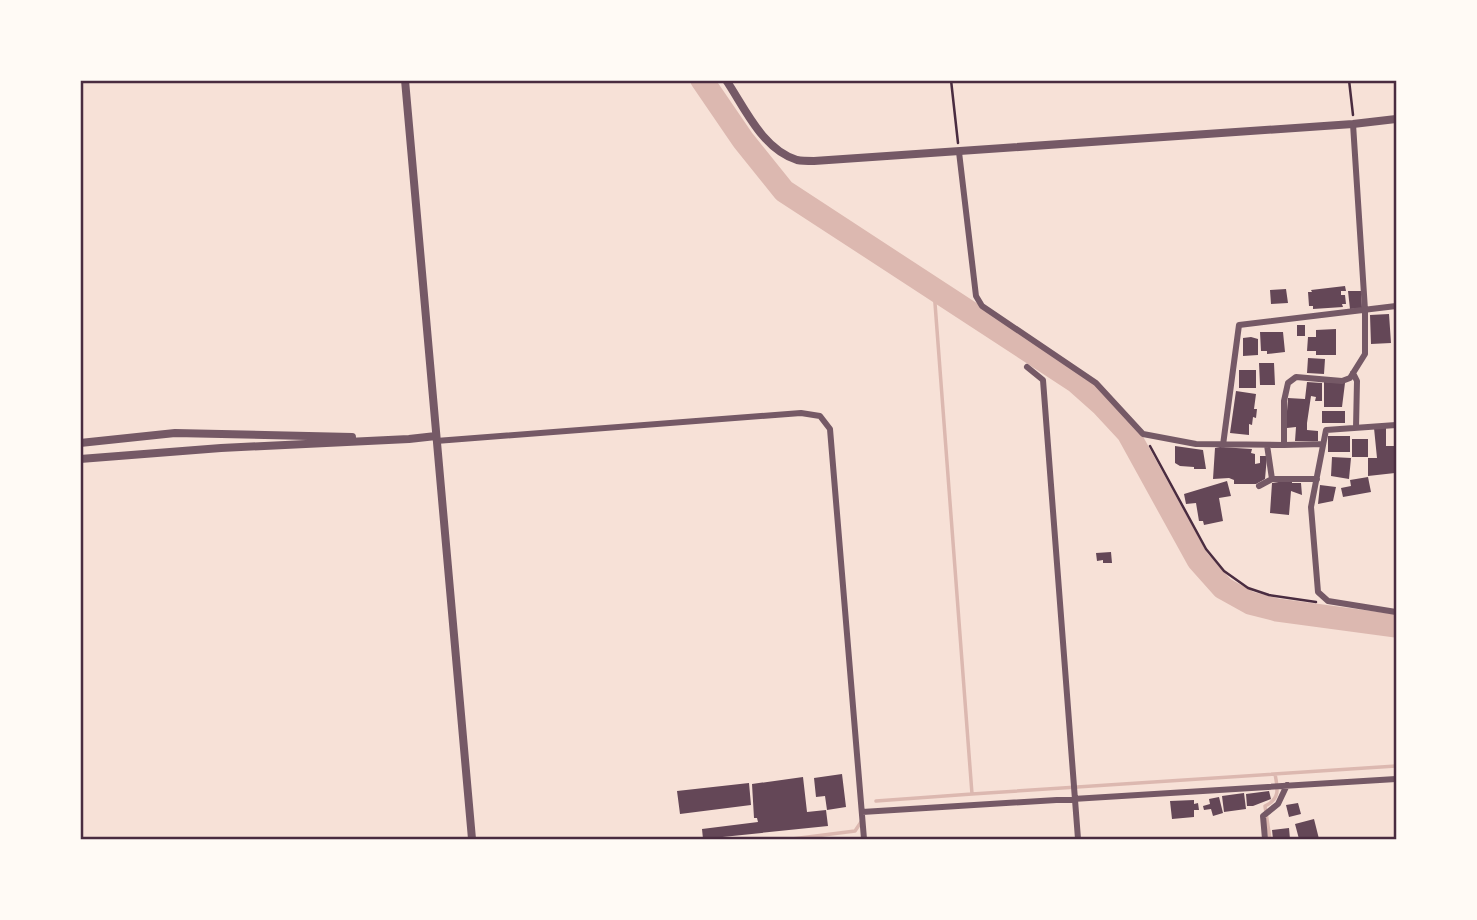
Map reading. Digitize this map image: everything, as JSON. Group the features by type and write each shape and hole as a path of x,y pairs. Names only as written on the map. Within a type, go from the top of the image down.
{"street":[{"path":"405,80 472,839"},
{"path":"726,80 765,137 773,146 797,160 959,152 1396,119"},
{"path":"1284,445 1284,401 1289,383 1296,377 1342,381 1350,378 1365,354 1365,310 1353,124"},
{"path":"959,152 976,296 982,306 1096,383 1143,434 1196,444 1324,444"},
{"path":"1223,445 1239,325 1396,306"},
{"path":"1027,367 1043,380 1078,839"},
{"path":"1353,373 1357,380 1356,428"},
{"path":"80,459 801,413 820,416 830,429 864,839"},
{"path":"1396,425 1326,430 1311,507 1318,592 1322,598 1396,612"},
{"path":"80,443 175,433 436,438"},
{"path":"1267,445 1272,479"},
{"path":"1259,486 1272,479 1317,479"},
{"path":"862,812 1396,779"},
{"path":"1265,839 1263,816 1278,804 1287,785"}],"path":[{"path":"951,80 959,152"},
{"path":"1349,80 1353,124"},
{"path":"1143,434 1206,550 1224,571 1248,588 1269,596 1317,602 1322,598"}],"building":[{"path":"1345,286 1346,291 1341,291 1341,295 1345,295 1346,304 1342,304 1343,307 1313,309 1313,306 1309,306 1308,292 1312,292 1311,290"},
{"path":"1286,289 1288,303 1271,304 1270,290"},
{"path":"1348,291 1361,291 1362,308 1350,309"},
{"path":"1389,314 1391,343 1371,344 1370,315"},
{"path":"1297,325 1305,325 1305,336 1297,336"},
{"path":"1336,329 1336,355 1316,355 1316,351 1307,351 1308,337 1316,337 1316,330"},
{"path":"1260,332 1283,332 1285,352 1267,354 1267,351 1261,351"},
{"path":"1243,338 1258,339 1258,355 1243,356"},
{"path":"1308,358 1325,359 1324,374 1307,373"},
{"path":"1259,363 1274,363 1275,385 1260,385"},
{"path":"1239,370 1256,370 1256,388 1239,388"},
{"path":"1307,382 1322,383 1322,401 1315,401 1316,397 1311,396 1307,423 1307,430 1318,431 1318,441 1295,441 1296,427 1287,428 1286,424 1288,398 1305,399"},
{"path":"1324,382 1345,383 1342,407 1324,407"},
{"path":"1236,391 1256,394 1256,418 1253,417 1252,425 1249,424 1249,435 1230,433"},
{"path":"1322,411 1345,411 1345,423 1322,423"},
{"path":"1374,428 1386,428 1386,446 1394,446 1395,473 1368,476 1368,458 1377,458"},
{"path":"1328,436 1350,436 1350,452 1328,452"},
{"path":"1352,439 1368,439 1368,457 1352,457"},
{"path":"1175,446 1203,450 1206,469 1194,469 1175,463"},
{"path":"1215,448 1252,449 1255,464 1260,463 1260,456 1267,456 1265,479 1256,484 1234,484 1234,480 1229,478 1213,479"},
{"path":"1332,457 1351,458 1349,479 1331,476"},
{"path":"1368,477 1371,492 1343,497 1341,488 1351,486 1350,480"},
{"path":"1292,480 1292,483 1301,483 1302,495 1291,491 1289,515 1270,513 1272,483"},
{"path":"1227,481 1231,496 1219,498 1223,521 1204,525 1203,521 1199,521 1196,503 1186,504 1184,494"},
{"path":"1320,485 1336,487 1333,501 1318,504"},
{"path":"1111,552 1112,563 1097,561 1096,553"},
{"path":"842,774 846,807 827,810 825,796 816,797 814,778"},
{"path":"803,777 807,812 826,810 828,826 703,839 702,829 758,822 757,818 754,818 752,784"},
{"path":"749,783 751,805 680,814 677,791"},
{"path":"1269,791 1271,799 1247,806 1246,794"},
{"path":"1244,793 1246,809 1224,812 1222,796"},
{"path":"1219,797 1223,813 1213,816 1211,809 1204,810 1203,806 1210,804 1209,799"},
{"path":"1194,800 1194,804 1198,803 1199,810 1194,810 1194,817 1172,819 1170,801"},
{"path":"1298,803 1301,814 1289,817 1286,805"},
{"path":"1314,819 1319,839 1299,839 1295,824"},
{"path":"1289,828 1290,839 1273,839 1272,830"}],"waterway":[{"path":"702,80 743,140 784,191 1075,381 1102,405 1128,433 1198,560 1223,588 1250,603 1277,610 1396,626"},
{"path":"934,290 972,794 1396,766"},
{"path":"1270,839 1265,806 1276,797 1275,774"},
{"path":"876,801 972,794"},
{"path":"792,839 855,831 861,822"}]}
